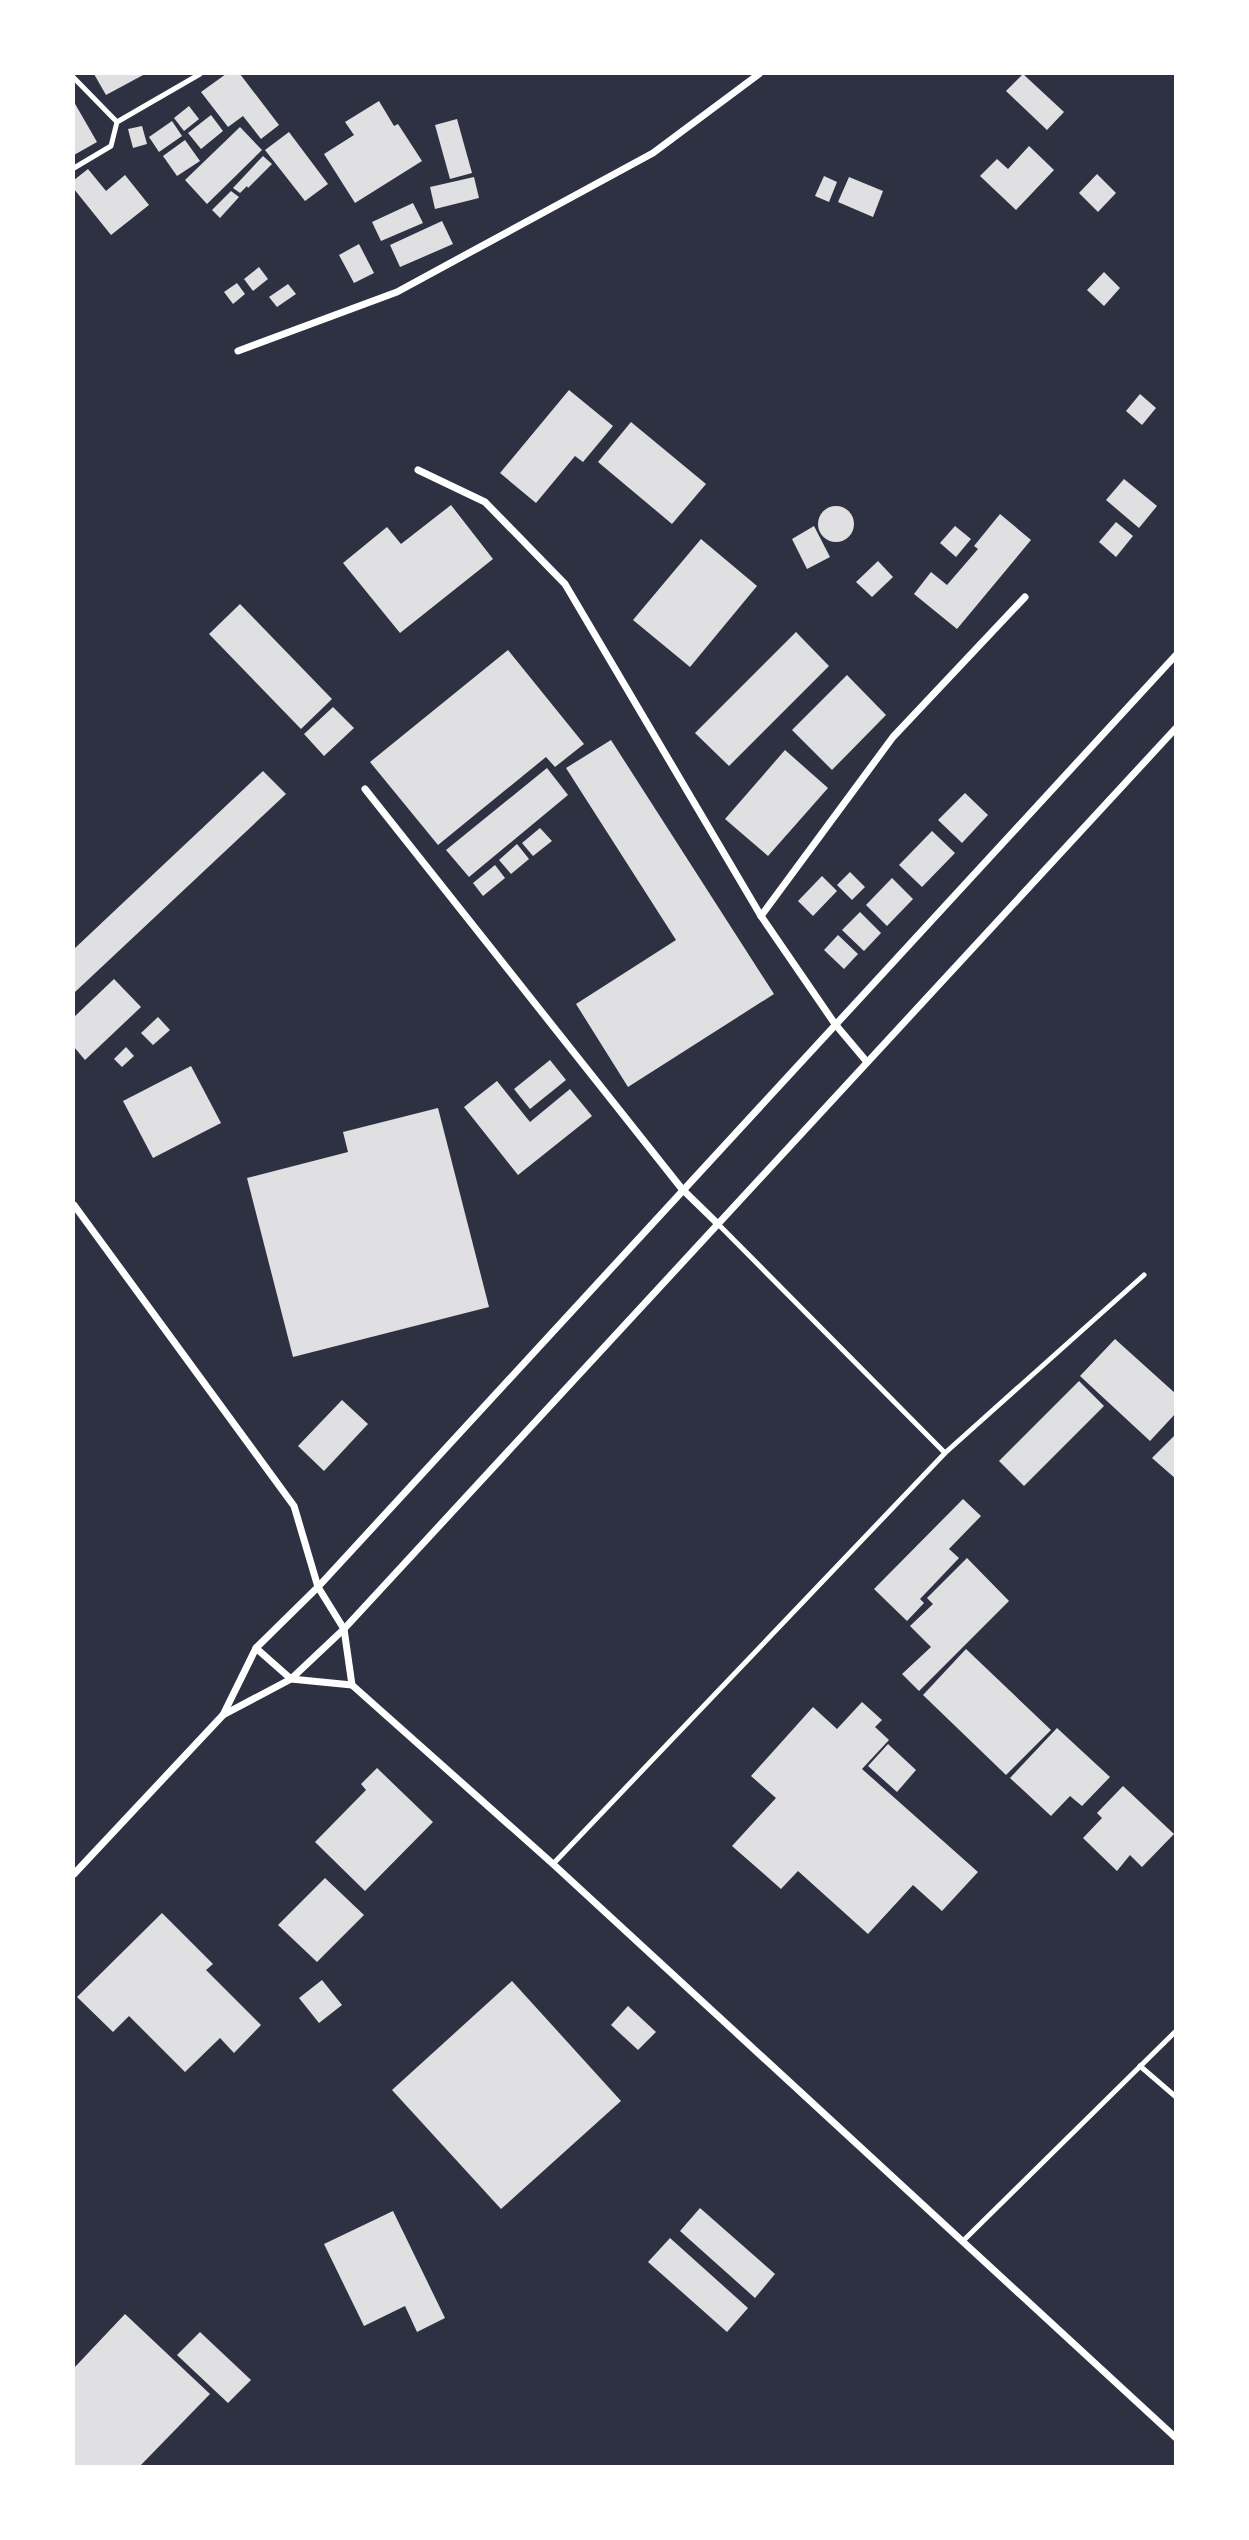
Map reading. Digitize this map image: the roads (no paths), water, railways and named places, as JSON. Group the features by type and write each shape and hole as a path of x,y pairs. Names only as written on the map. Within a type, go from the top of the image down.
{"street":[{"path":"238,351 397,292 653,153 759,74"},
{"path":"418,470 485,502 565,584 761,916 835,1024 867,1062"},
{"path":"761,916 893,737 1025,597"},
{"path":"74,1874 223,1716 256,1648 318,1587 1175,655"},
{"path":"223,1716 291,1679 344,1629 1175,728"},
{"path":"365,789 682,1189 718,1224"},
{"path":"74,1205 294,1507 318,1587 344,1629 352,1685"},
{"path":"256,1648 291,1679 352,1685 553,1864 1175,2438"}],"lane":[{"path":"74,168 111,146 117,122 200,74"},
{"path":"74,78 117,122"},
{"path":"718,1224 946,1454"},
{"path":"553,1864 946,1454 1144,1275"},
{"path":"963,2241 1175,2031"},
{"path":"1140,2066 1175,2097"}]}
